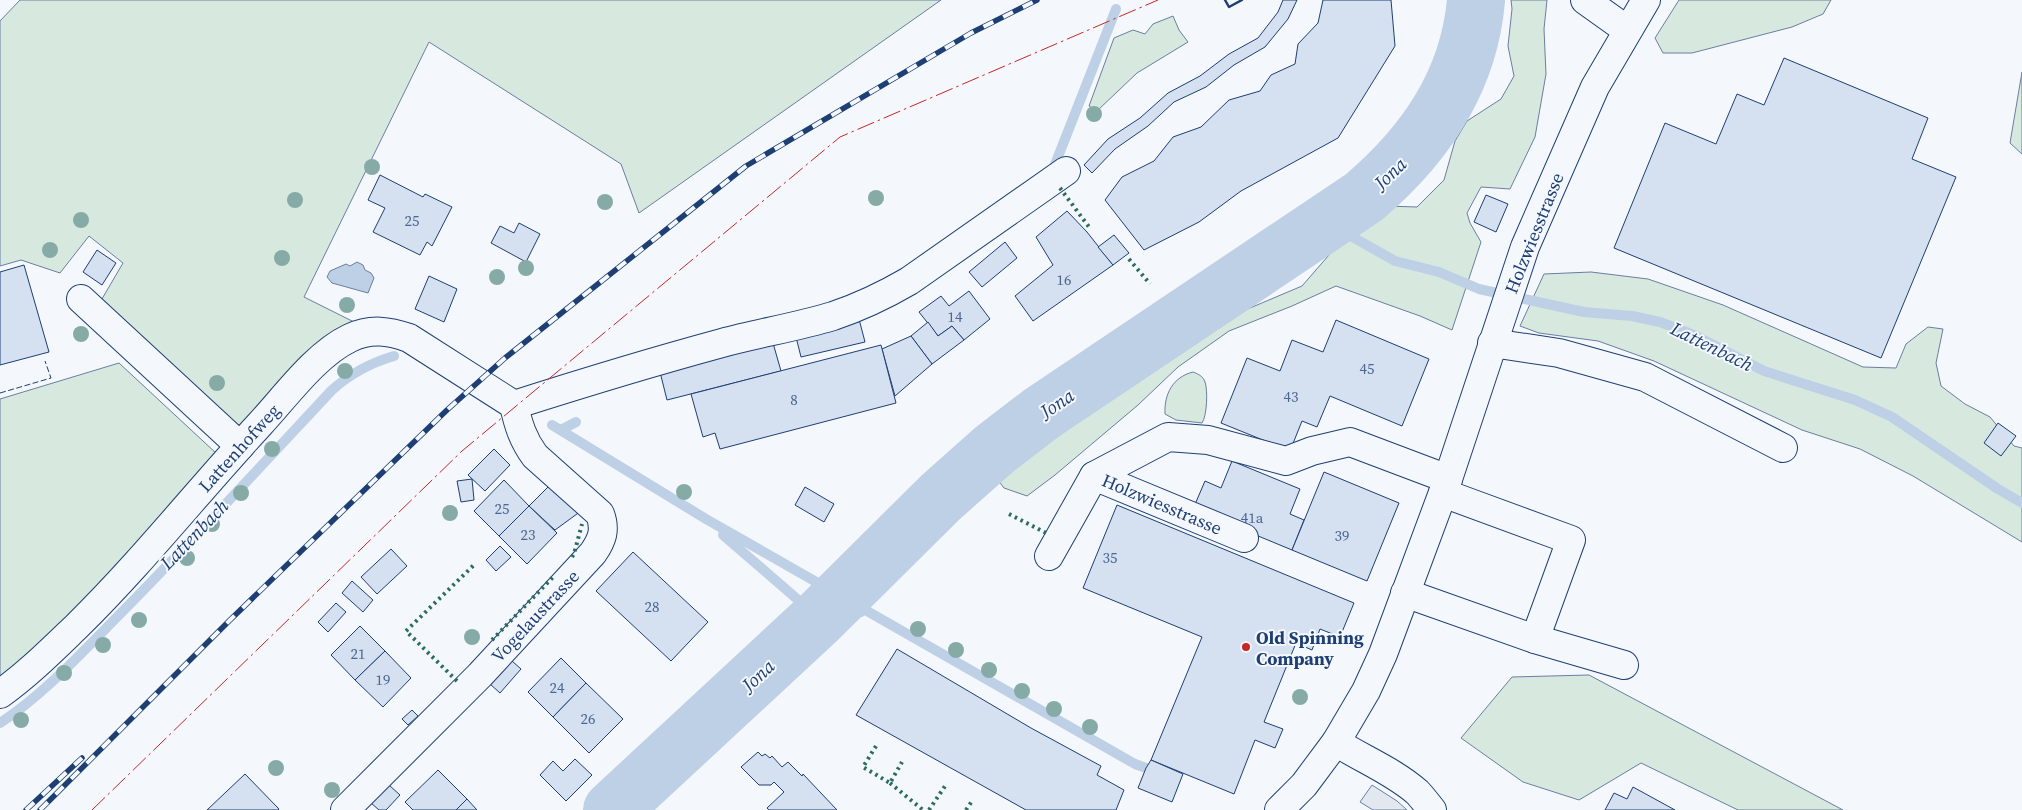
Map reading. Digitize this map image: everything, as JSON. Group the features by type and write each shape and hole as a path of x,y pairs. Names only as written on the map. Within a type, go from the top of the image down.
{"street":[{"path":"1585,0 1627,30"},
{"name":"Holzwiesstrasse","path":"1279,810 1304,785 1336,742 1366,691 1383,654 1446,486 1493,340 1526,247 1595,87 1646,0"},
{"path":"514,405 617,372 832,316 858,307 909,281 1066,171"},
{"path":"81,299 240,446"},
{"name":"Lattenhofweg","path":"0,694 39,663 115,588 240,446 323,357 350,338 365,332 392,332 409,338 514,405"},
{"path":"1493,340 1559,353 1645,378 1783,448"},
{"name":"Vogelaustrasse","path":"344,810 480,675 600,544 603,532 600,514 546,467 528,446 517,422 514,405"},
{"name":"Holzwiesstrasse","path":"1094,476 1168,436 1208,440 1286,461 1312,451 1350,442 1446,486"},
{"path":"1050,556 1094,476"},
{"name":"Holzwiesstrasse","path":"1094,476 1244,538"},
{"path":"1446,486 1571,540 1535,639"},
{"path":"1405,593 1535,639 1624,665"},
{"path":"1336,742 1360,758 1393,775 1418,793 1432,810"}],"shaded area":[{"path":"20,0 941,0 639,213 621,164 429,42 304,297 354,322 241,433 99,304 123,263 89,236 60,273 21,260 0,266 0,21"},
{"path":"1511,0 1547,0 1544,29 1546,74 1535,137 1510,189 1481,187 1467,213 1470,223 1481,242 1452,330 1420,316 1336,286 1229,331 1178,367 1138,405 1055,475 1027,496 1004,488 998,480 1005,468 1038,440 1159,355 1224,319 1302,286 1349,232 1385,206 1417,207 1444,180 1455,141 1467,121 1501,99 1514,76 1508,46 1512,9"},
{"path":"1679,0 1831,0 1823,14 1792,27 1692,53 1663,53 1655,38"},
{"path":"1173,16 1179,30 1188,42 1137,73 1097,111 1089,106 1114,38 1133,30 1145,34 1153,24"},
{"path":"2022,72 2022,154 2010,143"},
{"path":"1591,272 1648,279 1723,305 1863,367 1896,368 1906,344 1928,327 1943,329 1936,363 1941,386 1965,404 1990,417 2014,446 2022,448 2022,542 1913,476 1860,449 1802,430 1654,361 1598,341 1539,333 1520,326 1544,274"},
{"path":"119,363 217,454 85,601 51,636 0,678 0,399"},
{"path":"1193,372 1202,377 1206,386 1206,409 1202,423 1176,420 1165,414 1166,400 1171,387 1180,378"},
{"path":"1589,675 1843,810 1738,810 1641,763 1579,800 1523,782 1461,738 1512,677"},
{"path":"1372,785 1397,801 1407,810 1373,810 1360,802"}],"water":[{"path":"357,262 363,265 365,270 371,273 374,278 368,293 332,283 327,277 330,271 346,264 350,266"}],"building":[{"path":"1283,0 1297,0 1288,19 1265,47 1234,65 1206,87 1174,102 1148,126 1115,149 1092,173 1084,165 1108,139 1140,118 1168,93 1200,76 1229,54 1258,38 1278,12"},
{"path":"1323,0 1391,0 1395,46 1338,138 1241,191 1199,222 1144,250 1105,200 1122,177 1154,161 1173,137 1201,127 1229,100 1260,91 1271,75 1295,64 1298,44 1318,23"},
{"path":"1784,58 1928,118 1912,159 1956,177 1881,358 1614,248 1665,123 1716,144 1737,94 1764,105"},
{"path":"380,175 423,197 425,194 452,207 432,246 427,242 420,255 373,232 385,208 368,200"},
{"path":"1486,195 1508,204 1496,232 1474,222"},
{"path":"1067,211 1087,232 1113,265 1033,321 1015,296 1053,265 1036,237"},
{"path":"519,223 540,234 526,262 491,243 500,226 514,233"},
{"path":"1114,235 1129,253 1113,265 1098,247"},
{"path":"1005,242 1017,258 982,287 969,272"},
{"path":"97,250 116,263 102,285 83,272"},
{"path":"24,265 49,352 0,365 0,272"},
{"path":"429,276 457,289 444,322 415,309"},
{"path":"969,291 990,319 964,340 952,326 938,336 919,312 941,296 949,306"},
{"path":"859,319 865,342 801,357 795,333"},
{"path":"1336,320 1429,359 1402,426 1330,396 1317,427 1302,421 1290,451 1221,423 1247,358 1280,371 1292,340 1323,352"},
{"path":"928,322 938,336 952,326 964,340 932,364 911,336"},
{"path":"911,336 932,364 895,396 882,349"},
{"path":"773,343 781,371 667,400 660,372"},
{"path":"881,345 896,403 720,449 715,433 703,437 691,394"},
{"path":"1998,423 2016,436 2001,456 1984,443"},
{"path":"494,449 510,465 485,491 468,475"},
{"path":"1232,461 1300,489 1290,514 1304,520 1292,550 1193,509 1205,481 1221,488"},
{"path":"1324,472 1399,503 1367,581 1292,550"},
{"path":"472,479 474,500 461,502 457,481"},
{"path":"504,480 529,506 499,536 474,511"},
{"path":"553,482 581,511 555,530 529,506"},
{"path":"805,487 834,504 824,522 795,505"},
{"name":"Old Spinning Company","path":"1117,505 1354,603 1340,637 1320,629 1312,650 1296,643 1264,722 1283,729 1275,748 1255,740 1234,794 1151,760 1202,637 1083,588"},
{"path":"529,506 557,533 527,564 499,536"},
{"path":"500,546 511,557 496,571 486,560"},
{"path":"391,549 407,566 377,594 361,577"},
{"path":"633,552 708,622 671,661 596,591"},
{"path":"352,581 373,600 363,612 342,593"},
{"path":"336,603 346,612 328,632 318,622"},
{"path":"360,626 385,651 355,680 331,655"},
{"path":"897,649 1031,728 1101,766 1097,775 1124,790 1116,810 1026,810 856,715"},
{"path":"385,651 411,678 383,707 355,680"},
{"path":"561,658 586,683 553,717 528,692"},
{"path":"512,661 521,669 500,693 490,684 497,673"},
{"path":"586,683 623,719 589,753 553,717"},
{"path":"412,710 418,716 408,725 402,719"},
{"path":"758,752 762,756 765,754 770,758 772,756 782,767 788,762 802,776 803,774 837,810 769,810 767,808 784,792 774,782 771,785 759,785 741,767"},
{"path":"575,759 592,775 566,801 540,775 553,761 563,771"},
{"path":"1151,760 1183,774 1172,802 1138,788"},
{"path":"438,770 467,799 456,810 413,810 405,802"},
{"path":"245,774 278,810 207,810"},
{"path":"389,785 400,795 386,810 379,810 371,803"},
{"path":"1633,787 1675,810 1605,810 1614,793 1627,799"},
{"path":"467,799 477,810 456,810"}],"waterway":[{"name":"Jona","path":"612,810 819,618 941,497 995,449 1042,413 1364,197 1386,177 1424,133 1454,85 1472,30 1476,0"},
{"path":"1054,167 1116,9"},
{"name":"Lattenbach","path":"1326,222 1395,261 1439,272 1479,289 1584,312 1632,316 1660,322 1694,335 1764,371 1855,400 1892,417 1998,489 2022,503"},
{"name":"Lattenbach","path":"0,723 49,685 80,655 150,584 332,390 346,378 361,369 394,356"},
{"path":"561,430 576,422"},
{"path":"552,425 706,519 1135,764 1146,768"},
{"path":"723,535 819,618"},
{"path":"830,607 861,612"}],"railway":[{"path":"40,810 230,620 447,410 505,358 746,166 971,33 1037,0"},
{"path":"26,810 82,758"}],"hedge":[{"path":"1060,188 1089,227"},
{"path":"1129,259 1150,284"},
{"path":"1009,514 1048,534"},
{"path":"572,557 582,524"},
{"path":"457,681 406,631 476,563"},
{"path":"492,640 555,575"},
{"path":"876,746 863,767 890,783 902,762"},
{"path":"890,783 923,810"},
{"path":"929,810 945,786"},
{"path":"966,810 972,801"}],"fence":[{"path":"0,393 51,378 45,361"}],"wall":[{"path":"1225,0 1229,7 1242,0"}],"power":[{"path":"92,810 462,451 840,137 1158,0"}],"place":[{"name":"Old Spinning Company","path":"1246,647"}]}
